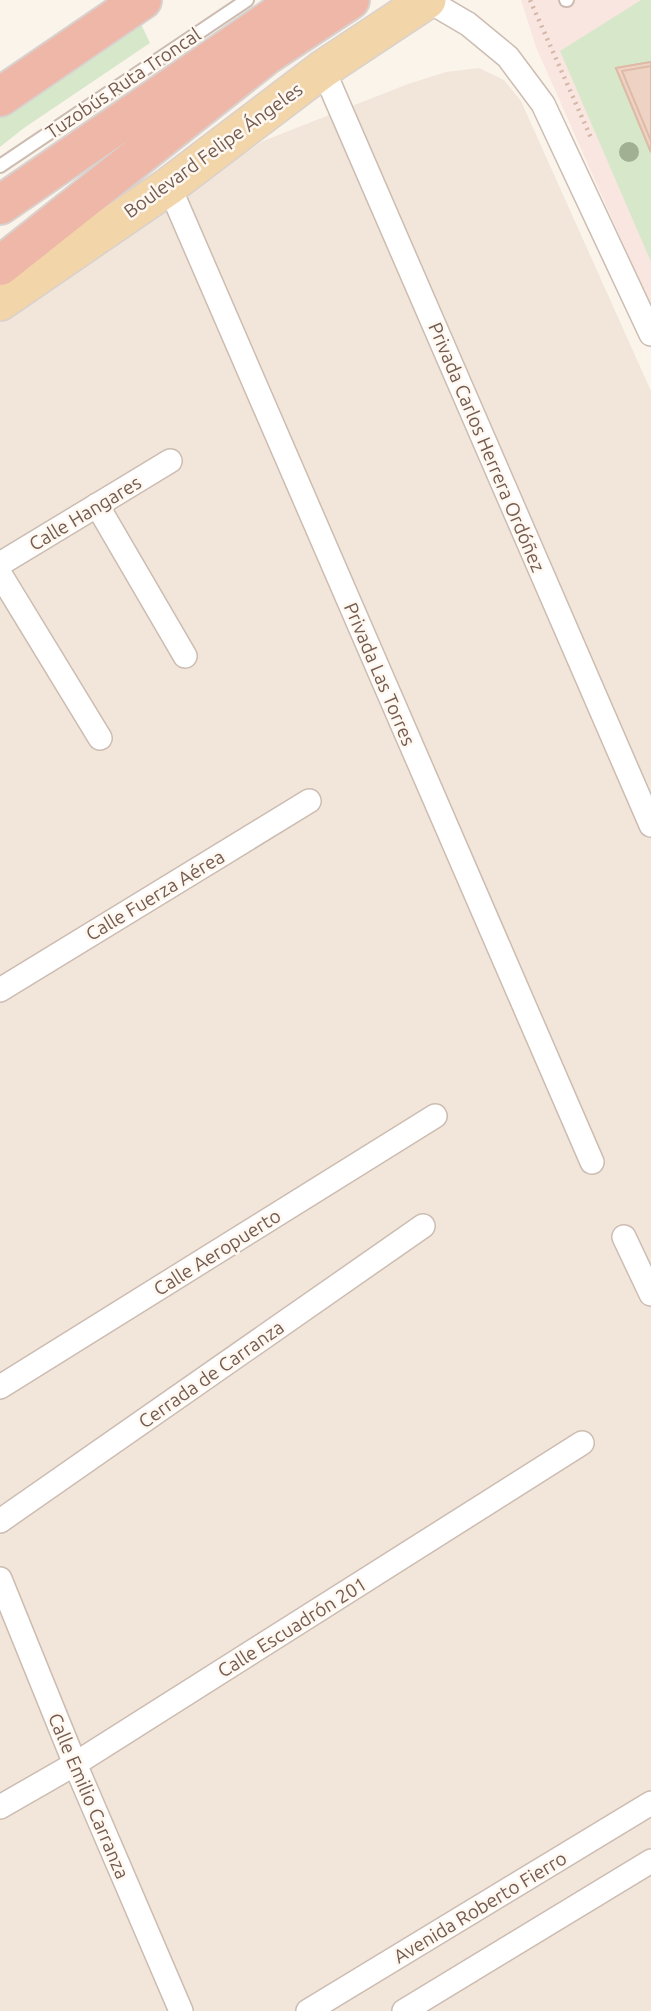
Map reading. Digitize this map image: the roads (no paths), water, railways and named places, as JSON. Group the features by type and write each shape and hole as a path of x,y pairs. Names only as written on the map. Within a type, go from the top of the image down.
{"highway":[{"path":"0,74 106,0"},
{"path":"0,205 299,0"},
{"path":"0,266 265,56 350,0"},
{"path":"0,97 146,4"}],"main road":[{"name":"Boulevard Felipe Ángeles","path":"0,302 169,186 323,69 427,0"}],"street":[{"path":"427,0 468,24 508,57 543,104 651,334"},
{"name":"Privada Carlos Herrera Ordóñez","path":"323,69 651,825"},
{"name":"Privada Las Torres","path":"169,186 592,1162"},
{"name":"Calle Hangares","path":"0,564 170,461"},
{"path":"97,505 185,656"},
{"path":"0,574 100,738"},
{"name":"Calle Fuerza Aérea","path":"0,990 309,801"},
{"name":"Calle Aeropuerto","path":"0,1387 435,1116"},
{"name":"Cerrada de Carranza","path":"0,1521 423,1226"},
{"path":"624,1237 651,1294"},
{"name":"Calle Escuadrón 201","path":"0,1807 75,1764 582,1443"},
{"name":"Calle Emilio Carranza","path":"0,1579 75,1764 181,2011"},
{"name":"Avenida Roberto Fierro","path":"308,2011 651,1803"},
{"path":"404,2011 651,1861"}],"lane":[{"name":"Tuzobús Ruta Troncal","path":"0,166 247,0"},
{"path":"0,105 146,4"}]}
